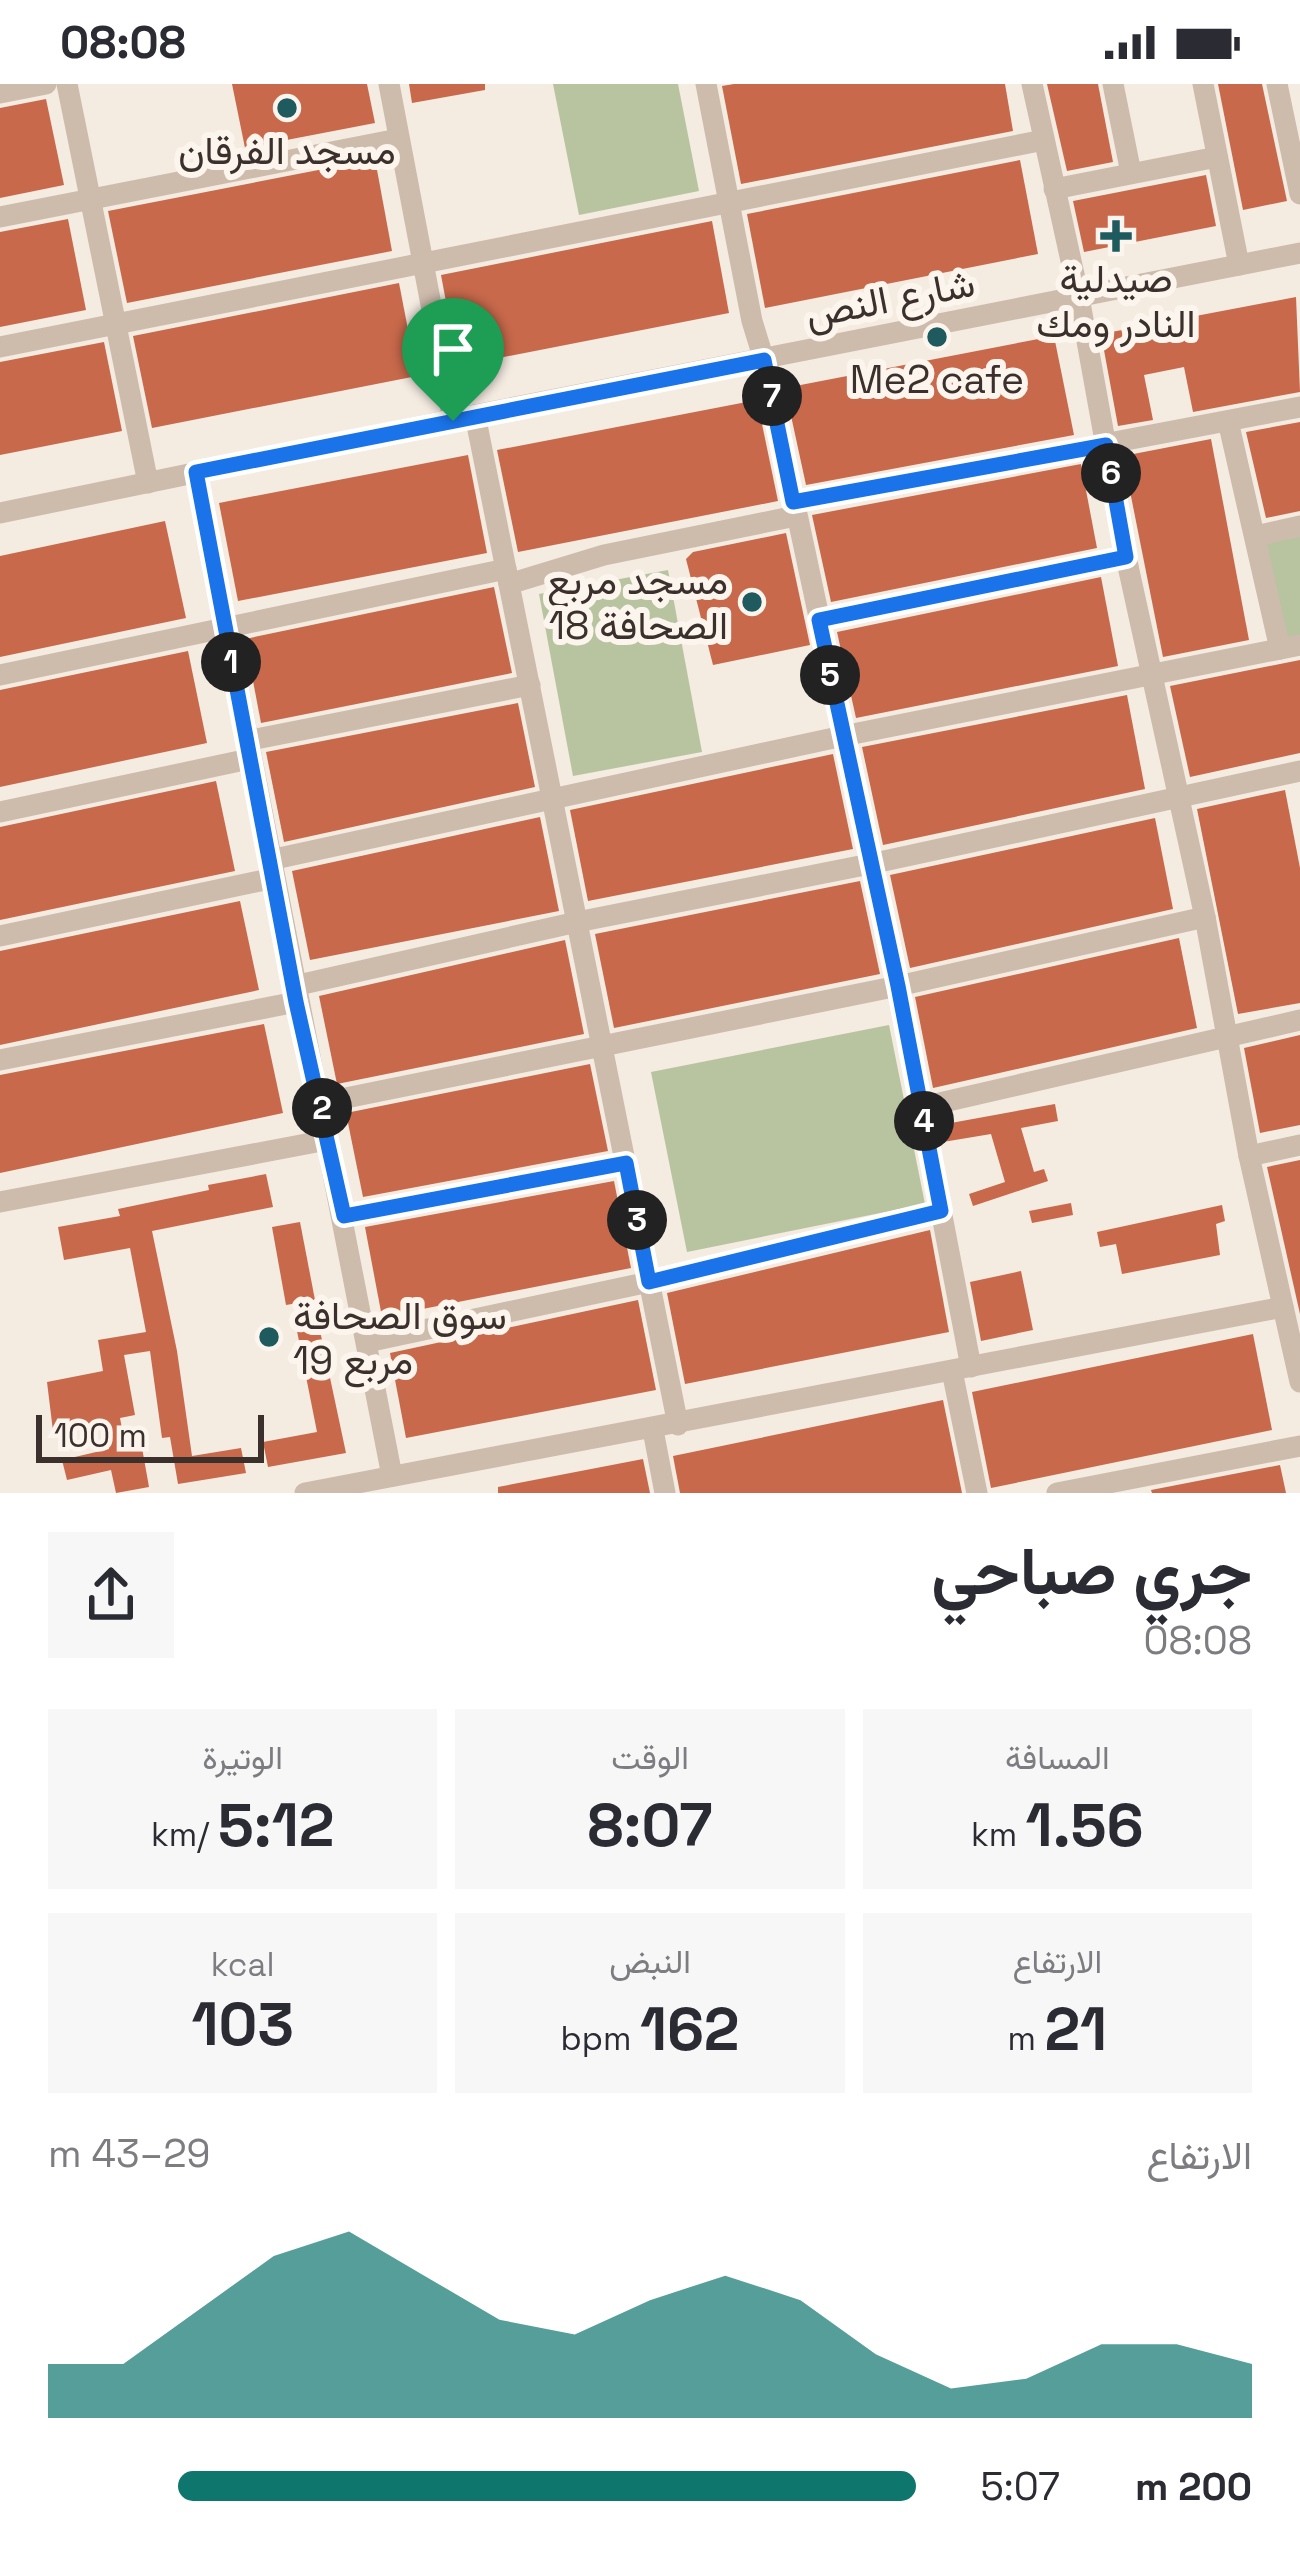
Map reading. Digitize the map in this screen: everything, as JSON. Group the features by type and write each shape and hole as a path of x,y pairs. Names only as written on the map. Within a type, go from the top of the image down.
{"street":[{"path":"0,93 46,84"},
{"path":"67,84 148,483"},
{"path":"389,84 424,266 508,577 678,1425"},
{"path":"706,84 752,321 922,1107 941,1211 977,1493"},
{"path":"1032,84 1126,557 1205,917 1249,1156 1300,1382"},
{"path":"1112,84 1131,173"},
{"path":"1203,84 1239,265"},
{"path":"1277,84 1294,137 1300,194"},
{"path":"0,218 398,139"},
{"path":"0,347 1044,140"},
{"path":"1054,189 1217,157"},
{"name":"شارع النص","path":"0,513 1300,254"},
{"path":"0,675 508,577 794,509 1300,407"},
{"path":"0,936 553,801 843,736 1290,647 1228,421"},
{"path":"196,472 392,1477"},
{"path":"1256,536 1300,526"},
{"path":"819,620 1126,557"},
{"path":"0,812 530,685"},
{"path":"0,1060 295,994 577,922 1299,775"},
{"path":"321,1102 898,986 1205,917"},
{"path":"922,1107 1300,1020"},
{"path":"1,1198 327,1140"},
{"path":"1249,1156 1300,1144"},
{"path":"344,1216 626,1163"},
{"path":"367,1342 649,1282 941,1211"},
{"path":"305,1493 347,1489 1283,1307"},
{"path":"653,1430 664,1493"},
{"path":"1058,1493 1300,1445"}],"green space":[{"path":"553,84 678,84 699,191 579,215"},
{"path":"1300,536 1300,638 1282,642 1262,544"},
{"path":"668,570 702,752 573,776 539,594"},
{"path":"889,1025 925,1204 687,1252 651,1072"}],"building":[{"path":"232,84 367,84 375,123 245,148"},
{"path":"409,84 485,84 485,90 412,103"},
{"path":"1005,84 1013,131 741,184 722,86"},
{"path":"1047,84 1098,84 1113,162 1067,171"},
{"path":"1218,84 1262,84 1287,201 1243,210"},
{"path":"46,99 64,185 0,198 0,108"},
{"path":"375,159 392,251 127,303 108,211"},
{"path":"1020,160 1038,254 765,308 747,214"},
{"path":"1206,175 1216,226 1084,252 1073,201"},
{"path":"68,219 86,310 0,327 0,232"},
{"path":"712,221 729,313 458,366 441,275"},
{"path":"399,283 417,376 152,428 133,336"},
{"path":"1296,297 1300,392 1193,412 1184,367 1144,375 1153,420 1118,426 1101,334"},
{"path":"1054,336 1074,435 806,485 785,388"},
{"path":"104,342 122,431 0,455 0,362"},
{"path":"757,400 778,501 518,552 497,450"},
{"path":"1300,422 1300,511 1266,518 1246,432"},
{"path":"1211,439 1249,640 1163,657 1123,456"},
{"path":"468,455 487,553 238,601 219,503"},
{"path":"1081,464 1097,548 831,602 812,515"},
{"path":"165,521 186,618 0,657 0,556"},
{"name":"مسجد مربع 18 الصحافة","path":"786,533 810,645 713,665 686,559 693,552"},
{"path":"1101,577 1118,666 856,718 837,632"},
{"path":"494,587 512,673 261,723 245,639"},
{"path":"188,651 207,743 0,787 0,690"},
{"path":"1300,660 1300,753 1190,777 1170,686"},
{"path":"1127,695 1145,789 883,845 862,747"},
{"path":"518,703 535,787 284,842 266,752"},
{"path":"833,754 853,849 588,901 570,810"},
{"path":"216,781 235,871 0,920 0,827"},
{"path":"1285,790 1300,868 1300,1003 1238,1014 1197,809"},
{"path":"540,817 559,911 310,960 292,871"},
{"path":"1155,818 1173,909 910,968 890,875"},
{"path":"860,881 880,974 614,1028 595,934"},
{"path":"240,901 259,990 0,1045 0,951"},
{"path":"1179,938 1197,1028 933,1088 915,997"},
{"path":"565,940 584,1034 337,1084 319,996"},
{"path":"264,1024 283,1113 0,1173 0,1075"},
{"path":"1300,1035 1300,1125 1260,1133 1244,1048"},
{"path":"590,1064 608,1151 363,1197 346,1113"},
{"path":"1055,1104 1058,1121 1021,1128 1034,1172 1044,1169 1048,1181 973,1206 969,1194 1005,1182 991,1134 943,1142 940,1125"},
{"path":"1300,1160 1300,1314 1267,1167"},
{"path":"266,1174 273,1207 152,1231 177,1351 192,1456 241,1448 246,1473 178,1484 170,1437 162,1438 150,1351 124,1355 135,1415 120,1418 125,1445 141,1442 149,1487 116,1493 111,1470 67,1480 62,1460 109,1449 105,1421 53,1431 47,1382 103,1371 98,1340 146,1332 130,1248 64,1260 58,1227 120,1216 118,1209"},
{"path":"614,1181 631,1268 382,1317 365,1227"},
{"path":"1071,1203 1073,1215 1032,1223 1029,1211"},
{"path":"1222,1205 1225,1221 1216,1224 1220,1255 1122,1274 1116,1244 1100,1247 1097,1232"},
{"path":"300,1222 315,1300 286,1305 272,1227"},
{"path":"930,1230 949,1332 685,1384 667,1293"},
{"path":"1021,1271 1033,1330 981,1341 970,1282"},
{"path":"638,1300 656,1390 406,1438 390,1353"},
{"path":"319,1326 346,1453 268,1467 263,1442 317,1432 297,1331"},
{"path":"1253,1334 1272,1430 991,1488 972,1392"},
{"path":"943,1400 962,1493 680,1493 673,1456"},
{"path":"643,1459 650,1493 498,1493 498,1487"},
{"path":"1280,1465 1286,1493 1151,1490"}],"place":[{"name":"مسجد الفرقان","path":"287,108"},
{"name":"صيدلية النادر ومك","path":"1116,236"},
{"name":"Me2 cafe","path":"937,337"},
{"name":"مسجد مربع 18 الصحافة","path":"752,602"},
{"name":"سوق الصحافة مربع 19","path":"269,1337"}],"route":[{"path":"764,360 793,502 1106,445 1126,557 819,620 941,1211 649,1282 626,1163 344,1216 296,1002 196,472 453,421 764,360"}]}
